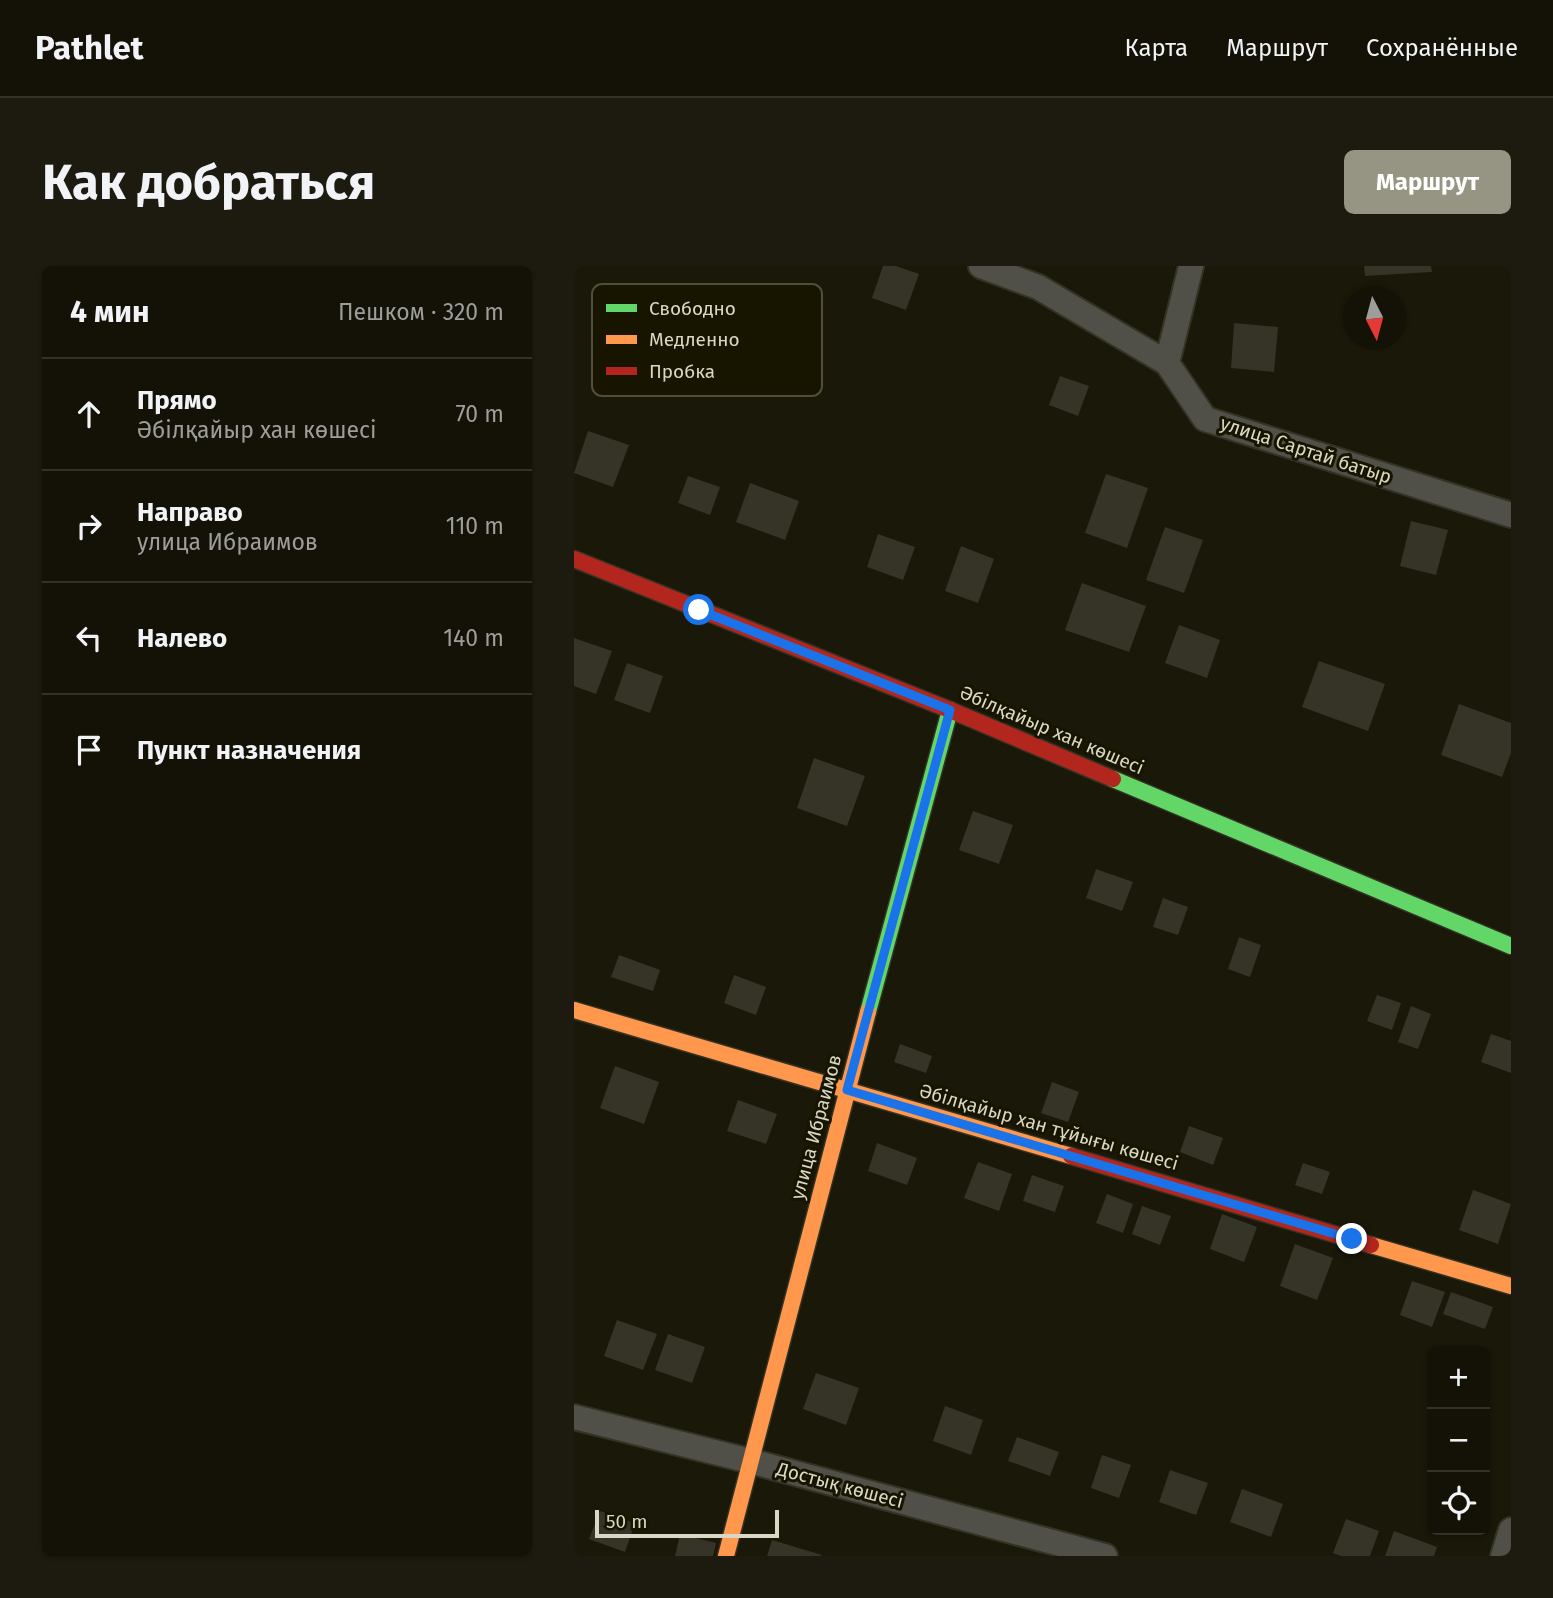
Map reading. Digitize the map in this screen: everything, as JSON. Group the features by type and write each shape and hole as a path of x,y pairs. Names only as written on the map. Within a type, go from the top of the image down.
{"street":[{"name":"улица Сартай батыр","path":"981,266 1038,287 1167,363 1205,419 1511,515"},
{"path":"1167,363 1191,266"},
{"name":"Әбілқайыр хан көшесі","path":"574,559 950,710 1511,946"},
{"name":"улица Ибраимов","path":"726,1556 847,1090 950,710"},
{"name":"Әбілқайыр хан тұйығы көшесі","path":"574,1010 1511,1286"},
{"name":"Достық көшесі","path":"574,1417 1105,1556"},
{"path":"1503,1556 1511,1530"}],"building":[{"path":"883,266 896,266 919,274 906,310 872,298"},
{"path":"1364,266 1431,266 1432,272 1365,276"},
{"path":"1234,323 1278,327 1274,372 1231,368"},
{"path":"1060,376 1089,386 1078,416 1049,405"},
{"path":"588,431 629,445 613,487 574,473"},
{"path":"1106,474 1148,488 1127,548 1085,533"},
{"path":"688,476 720,487 710,515 678,503"},
{"path":"750,483 799,501 785,540 736,522"},
{"path":"1411,521 1448,530 1436,575 1400,566"},
{"path":"1165,527 1203,540 1184,593 1146,580"},
{"path":"878,534 915,547 903,580 867,567"},
{"path":"961,546 994,559 978,603 945,591"},
{"path":"1082,583 1146,606 1129,652 1065,630"},
{"path":"1179,625 1220,640 1207,678 1165,663"},
{"path":"574,638 612,651 596,694 574,686"},
{"path":"1319,661 1385,684 1368,731 1302,707"},
{"path":"627,663 663,676 650,713 614,700"},
{"path":"1459,704 1511,723 1511,753 1502,777 1441,755"},
{"path":"814,758 865,776 847,826 797,808"},
{"path":"973,811 1013,825 999,864 959,850"},
{"path":"1096,869 1133,882 1122,911 1086,898"},
{"path":"1163,898 1188,907 1178,935 1153,927"},
{"path":"1239,937 1261,945 1250,977 1228,969"},
{"path":"619,955 660,970 653,991 611,977"},
{"path":"734,975 766,987 756,1015 724,1003"},
{"path":"1377,995 1401,1003 1392,1030 1367,1021"},
{"path":"1411,1006 1431,1014 1418,1049 1398,1042"},
{"path":"1491,1034 1511,1041 1511,1073 1481,1062"},
{"path":"900,1044 932,1056 926,1073 894,1062"},
{"path":"615,1066 659,1082 644,1124 600,1108"},
{"path":"1052,1082 1079,1092 1068,1122 1041,1113"},
{"path":"738,1100 777,1114 766,1144 727,1131"},
{"path":"1189,1126 1223,1138 1213,1165 1180,1152"},
{"path":"877,1143 917,1158 907,1185 868,1171"},
{"path":"978,1162 1012,1174 999,1211 964,1198"},
{"path":"1303,1163 1330,1172 1322,1194 1295,1185"},
{"path":"1032,1175 1064,1186 1055,1212 1023,1201"},
{"path":"1473,1190 1511,1204 1498,1244 1459,1230"},
{"path":"1107,1194 1133,1204 1123,1233 1096,1223"},
{"path":"1142,1206 1171,1216 1160,1245 1132,1234"},
{"path":"1222,1214 1257,1227 1244,1262 1210,1249"},
{"path":"1295,1244 1333,1258 1317,1300 1280,1286"},
{"path":"1412,1281 1445,1292 1432,1327 1400,1315"},
{"path":"1451,1292 1493,1307 1485,1329 1443,1314"},
{"path":"617,1320 657,1334 643,1370 604,1356"},
{"path":"668,1334 705,1347 692,1383 655,1370"},
{"path":"816,1373 859,1388 846,1425 803,1409"},
{"path":"945,1406 983,1420 971,1455 933,1441"},
{"path":"1017,1437 1059,1452 1050,1476 1008,1461"},
{"path":"1102,1455 1131,1465 1119,1498 1091,1488"},
{"path":"1170,1470 1208,1483 1196,1515 1159,1502"},
{"path":"1242,1489 1283,1504 1271,1537 1230,1522"},
{"path":"600,1511 635,1523 625,1552 589,1539"},
{"path":"1346,1519 1379,1531 1370,1556 1341,1556 1333,1553"},
{"path":"1394,1531 1437,1547 1434,1556 1385,1556"},
{"path":"680,1534 716,1543 713,1556 675,1556"},
{"path":"772,1540 822,1555 767,1556"}],"traffic: fast":[{"path":"868,1012 950,710"},
{"path":"1113,779 1511,946"}],"traffic: slow":[{"path":"574,1010 1071,1156"},
{"path":"726,1556 868,1012"},
{"path":"1371,1245 1511,1286"}],"traffic: jam":[{"path":"574,559 950,710 1113,779"},
{"path":"1071,1156 1371,1245"}],"route":[{"path":"699,610 950,710 847,1090 1352,1239"}]}
